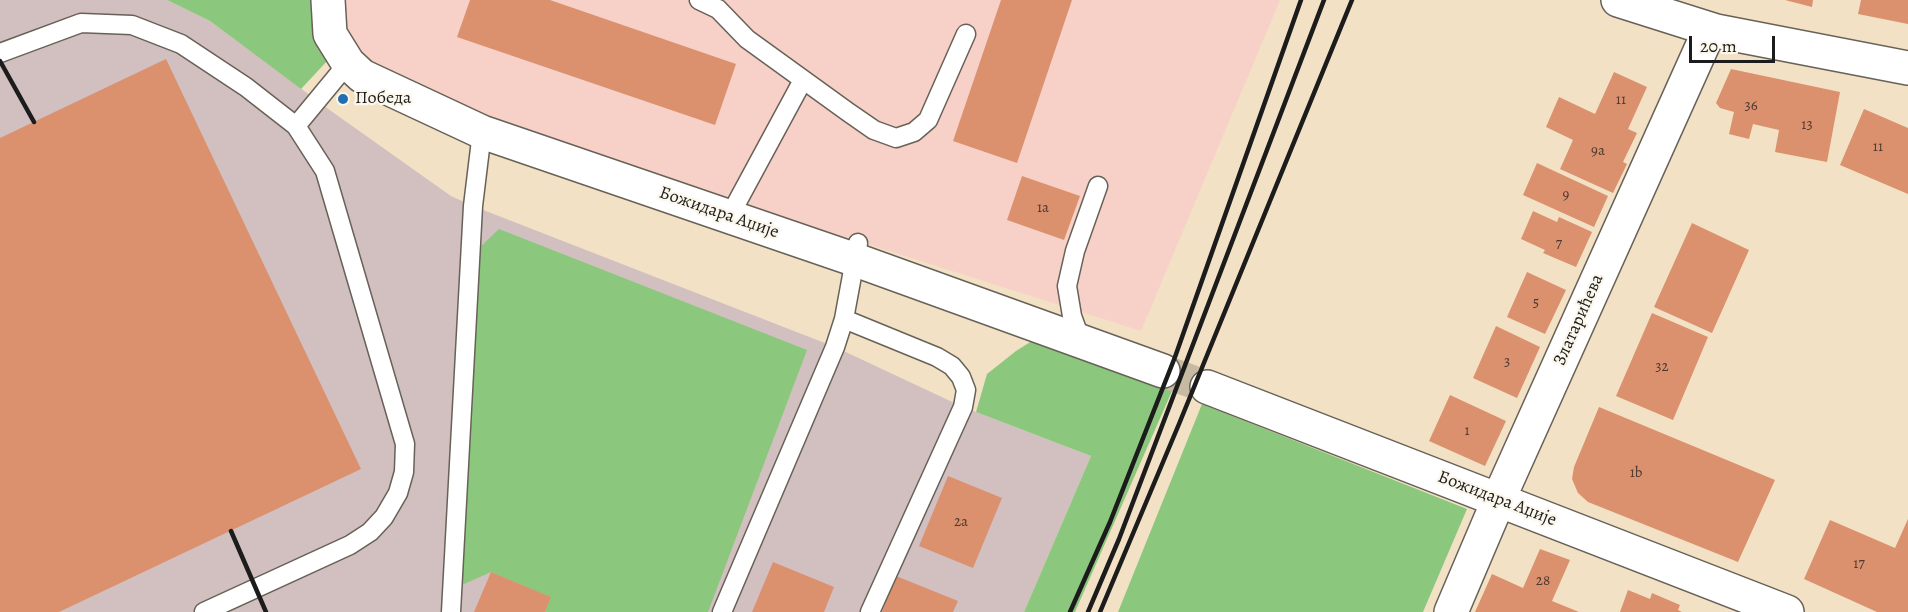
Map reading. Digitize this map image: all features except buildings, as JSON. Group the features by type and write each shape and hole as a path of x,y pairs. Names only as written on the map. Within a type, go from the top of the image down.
{"street":[{"name":"Божидара Аџије","path":"328,0 330,34 348,63 362,76 482,132 729,217 856,251 1081,341 1163,371"},
{"path":"1618,0 1710,29 1908,68"},
{"name":"Златарићева","path":"1451,612 1498,500 1710,29"},
{"name":"Божидара Аџије","path":"1207,387 1787,612"}],"lane":[{"path":"699,0 718,9 747,39 874,130 896,138 914,132 928,120 966,34"},
{"path":"0,53 81,22 132,25 181,44 246,87 296,126 325,171 405,444 404,472 398,493 384,517 360,539 204,612"},
{"path":"296,126 348,63"},
{"path":"729,217 803,80"},
{"path":"451,612 473,206 482,132"},
{"path":"1081,341 1072,316 1066,286 1075,251 1098,186"},
{"path":"722,612 835,347 843,319 856,251"},
{"path":"843,319 937,357 952,366 961,377 966,390 963,407 870,612"}],"shaded area":[{"name":"Победа","path":"0,0 167,0 210,21 451,196 835,347 963,407 1091,456 1024,612 0,612"},
{"path":"341,0 1280,0 1141,331 760,210 487,119 361,63 345,38"}],"green space":[{"path":"167,0 312,0 328,60 301,89 210,21"},
{"path":"499,229 807,350 708,612 545,612 550,597 491,572 462,585 478,249"},
{"path":"1035,339 1172,391 1075,612 1024,612 1091,456 976,412 987,374"},
{"path":"1202,404 1467,509 1423,612 1118,612"}],"tunnel":[{"path":"1163,371 1207,387"}],"railway":[{"path":"1070,612 1110,522 1175,357 1301,0"},
{"path":"1088,612 1119,539 1324,0"},
{"path":"1100,612 1352,0"},
{"path":"0,61 34,122"},
{"path":"231,531 266,612"}],"place":[{"name":"Победа","path":"343,99"}]}
